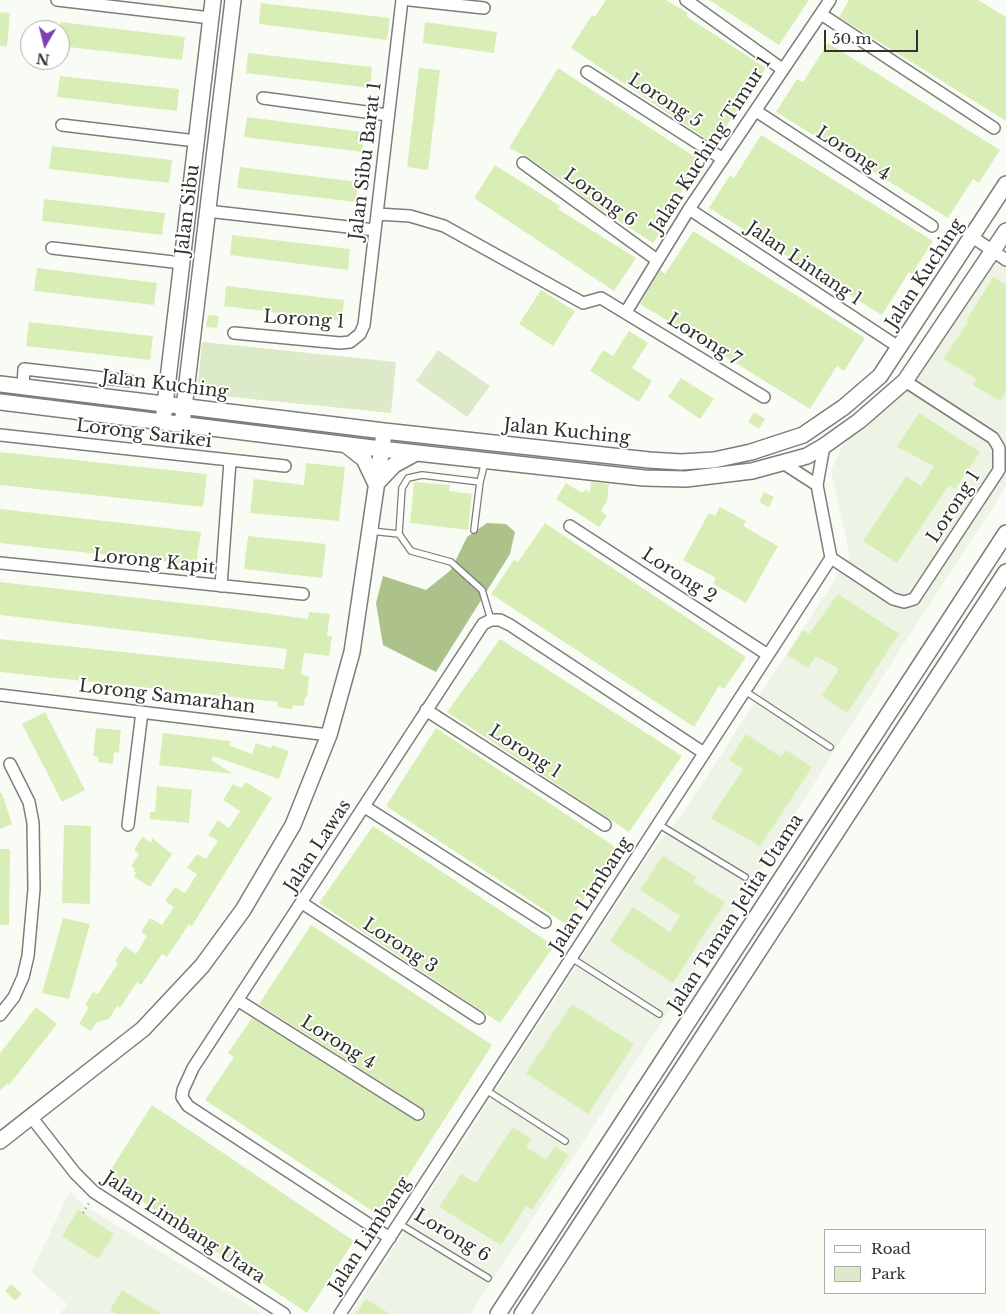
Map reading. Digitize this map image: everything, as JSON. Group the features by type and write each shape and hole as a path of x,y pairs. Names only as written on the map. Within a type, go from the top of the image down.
{"street":[{"path":"57,0 211,18"},
{"name":"Jalan Sibu","path":"163,422 213,0"},
{"name":"Jalan Sibu","path":"182,424 233,0"},
{"name":"Jalan Sibu Barat 1","path":"364,325 402,0"},
{"path":"410,0 484,8"},
{"path":"686,0 782,69"},
{"name":"Jalan Kuching Timur 1","path":"626,312 689,209 830,0"},
{"path":"821,14 994,128"},
{"name":"Lorong 5","path":"587,72 723,159"},
{"path":"263,98 388,115"},
{"path":"200,107 219,108"},
{"name":"Lorong 4","path":"756,111 932,226"},
{"path":"62,125 196,141"},
{"name":"Lorong 6","path":"523,163 657,260"},
{"name":"Jalan Kuching","path":"0,384 384,431 648,460 714,460 751,452 803,434 844,407 873,382 900,348 1006,184"},
{"name":"Jalan Lintang 1","path":"689,209 900,348"},
{"path":"207,211 375,230"},
{"name":"Lorong 7","path":"377,214 410,216 444,226 583,303 601,298 764,397"},
{"name":"Jalan Kuching","path":"0,402 381,449 644,478 686,479 752,471 807,456 824,446 859,421 905,381 1006,231"},
{"path":"971,236 1006,260"},
{"path":"52,248 182,263"},
{"name":"Lorong 1","path":"234,333 340,343 350,342 356,338 364,325"},
{"path":"22,386 24,369 130,381"},
{"name":"Lorong 1","path":"831,558 893,599 904,602 914,599 999,470 999,448 992,438 905,381"},
{"path":"0,1141 32,1118 143,1029 202,966 243,910 293,825 329,735 352,652 384,431"},
{"name":"Lorong Sarikei","path":"0,434 285,466"},
{"path":"346,444 364,459 371,470 376,484"},
{"path":"824,446 817,486 831,558"},
{"path":"376,484 394,465 416,453"},
{"path":"221,586 230,461"},
{"path":"783,463 817,486"},
{"name":"Lorong 2","path":"570,526 768,655"},
{"name":"Jalan Taman Jelita Utama","path":"498,1314 1006,533"},
{"name":"Jalan Limbang","path":"340,1314 570,957 831,558"},
{"name":"Lorong Kapit","path":"0,563 303,594"},
{"path":"522,1314 1006,572"},
{"path":"491,620 500,620 510,625 704,753"},
{"name":"Jalan Lawas","path":"390,1238 208,1120 185,1102 183,1090 193,1068 239,1001 426,710 483,624 491,620"},
{"name":"Lorong Samarahan","path":"0,695 329,735"},
{"name":"Lorong 1","path":"426,710 606,824"},
{"path":"128,824 142,712"},
{"path":"0,1015 14,997 23,977 28,956 34,890 33,823 29,802 10,764"},
{"path":"365,807 545,922"},
{"name":"Lorong 3","path":"302,903 479,1018"},
{"name":"Lorong 4","path":"239,1001 418,1114"},
{"name":"Jalan Limbang Utara","path":"32,1118 75,1173 94,1192 284,1314"}],"lane":[{"path":"474,530 480,482 485,460"},
{"path":"480,482 422,475 408,478 402,488 399,534 411,551 451,562 482,590 491,620"},
{"path":"370,531 399,534"},
{"path":"745,691 830,747"},
{"path":"658,824 744,877"},
{"path":"570,957 659,1014"},
{"path":"486,1090 565,1142"},
{"name":"Lorong 6","path":"398,1223 488,1278"}],"shaded area":[{"path":"1006,261 1006,487 831,756 746,894 470,1314 351,1314 651,851 679,819 850,556 831,470 846,439 904,394 990,269"},
{"path":"70,1191 83,1205 263,1314 60,1314 67,1304 31,1272"}],"green space":[{"path":"202,342 396,362 391,413 211,395 198,383"},
{"path":"438,350 490,386 467,417 416,381"},
{"path":"487,523 506,524 515,532 510,554 436,672 383,645 376,603 383,576 426,590 451,570 467,537"}],"building":[{"path":"606,0 666,0 688,13 686,16 766,68 714,144 571,48 592,15 595,17"},
{"path":"709,0 809,0 779,45"},
{"path":"849,0 978,0 1006,17 1006,121 839,17"},
{"path":"261,3 390,18 387,40 259,24"},
{"path":"0,12 10,13 7,46 0,46"},
{"path":"425,22 497,32 494,53 423,43"},
{"path":"70,23 185,37 182,60 70,47"},
{"path":"828,43 1000,150 979,183 973,179 948,218 776,112 797,79 803,82"},
{"path":"248,53 372,67 370,88 246,73"},
{"path":"419,68 440,70 428,170 407,167"},
{"path":"558,68 701,161 671,208 674,210 653,243 590,202 580,193 527,157 509,148"},
{"path":"60,76 179,89 177,111 57,97"},
{"path":"247,117 364,132 362,152 244,137"},
{"path":"761,135 933,241 912,274 909,272 882,315 709,208 730,175 734,178"},
{"path":"52,146 172,160 169,183 49,169"},
{"path":"495,165 560,206 558,209 636,258 614,291 474,198"},
{"path":"240,167 358,182 356,202 237,188"},
{"path":"44,199 165,213 162,235 42,221"},
{"path":"693,231 865,338 844,371 837,366 810,409 640,304 660,270 665,274"},
{"path":"232,235 350,249 348,270 230,255"},
{"path":"37,268 157,283 154,305 34,291"},
{"path":"993,277 1006,285 1006,391 1000,401 973,385 977,379 943,359 968,322 966,321"},
{"path":"226,286 344,300 342,321 224,306"},
{"path":"541,290 575,311 553,346 519,324"},
{"path":"208,315 219,316 217,328 206,327"},
{"path":"29,322 153,336 150,360 26,346"},
{"path":"629,331 648,343 632,368 652,381 639,402 590,371 603,350 613,356"},
{"path":"681,378 714,399 700,419 668,397"},
{"path":"754,412 765,419 759,429 748,422"},
{"path":"919,413 980,452 955,489 949,485 897,563 863,541 906,476 921,486 934,466 897,447"},
{"path":"0,452 207,474 203,507 0,485"},
{"path":"306,463 345,467 339,521 250,513 254,479 304,485"},
{"path":"414,482 450,485 449,491 472,494 468,530 410,523"},
{"path":"591,482 609,484 607,501 601,511 607,516 599,527 556,499 566,483 582,493 585,490 590,492"},
{"path":"764,492 774,497 769,507 759,502"},
{"path":"720,507 746,521 743,526 778,546 746,603 713,584 716,578 683,560 709,513 715,516"},
{"path":"0,509 201,532 196,565 0,543"},
{"path":"545,523 746,657 724,689 719,686 694,727 491,594 514,560 518,562"},
{"path":"248,536 326,544 322,578 244,569"},
{"path":"0,582 308,619 309,612 330,614 327,636 332,636 329,656 304,653 301,675 309,676 307,697 305,697 304,706 293,705 292,709 277,707 278,702 0,672 0,639 284,669 287,649 0,615"},
{"path":"838,594 899,634 847,713 822,696 839,669 816,656 808,668 787,655 803,630 809,634"},
{"path":"500,639 682,756 629,832 447,712"},
{"path":"45,712 85,790 62,802 22,724"},
{"path":"96,728 121,730 119,753 114,752 113,764 98,762 98,757 93,756"},
{"path":"436,728 617,848 567,925 386,806"},
{"path":"163,733 230,741 230,746 252,754 256,743 271,748 272,745 289,751 279,779 213,756 211,760 233,774 159,765"},
{"path":"746,734 781,757 786,750 812,767 760,846 711,818 743,769 729,760"},
{"path":"246,782 272,798 192,926 189,924 167,957 162,954 141,985 137,982 120,1008 117,1006 109,1019 97,1022 91,1031 79,1024 89,1007 85,1005 93,992 98,994 118,963 115,961 125,946 136,954 147,936 141,932 150,918 162,925 174,907 165,901 175,887 185,893 197,874 187,868 197,854 206,859 218,841 208,835 218,820 229,828 240,811 223,800 233,784 241,788"},
{"path":"157,786 192,790 189,823 150,819 150,812 155,812"},
{"path":"0,793 2,793 12,824 0,829"},
{"path":"64,825 91,826 90,904 62,903"},
{"path":"373,826 554,946 500,1023 319,903"},
{"path":"142,837 151,843 152,838 172,854 150,887 134,877 136,873 133,871 135,869 131,866 139,854 134,850"},
{"path":"0,849 10,849 9,925 0,925"},
{"path":"663,856 696,877 693,882 725,902 673,983 610,941 633,907 670,932 680,916 640,890"},
{"path":"63,918 90,924 69,999 42,993"},
{"path":"311,925 492,1045 403,1184 408,1188 386,1220 205,1100 234,1057 228,1053 252,1018 414,1120 421,1121 425,1118 425,1111 422,1108 259,1004"},
{"path":"572,1004 634,1044 588,1114 526,1073"},
{"path":"36,1007 57,1024 9,1085 7,1083 0,1091 0,1053"},
{"path":"152,1105 354,1241 307,1313 106,1177"},
{"path":"513,1127 531,1139 526,1147 546,1160 555,1146 569,1155 532,1210 526,1206 501,1245 439,1207 461,1174 476,1183"},
{"path":"78,1210 114,1234 98,1259 62,1236"},
{"path":"11,1284 22,1294 15,1301 5,1291"},
{"path":"122,1290 162,1314 116,1314 110,1310"},
{"path":"366,1299 390,1314 356,1314"}]}
